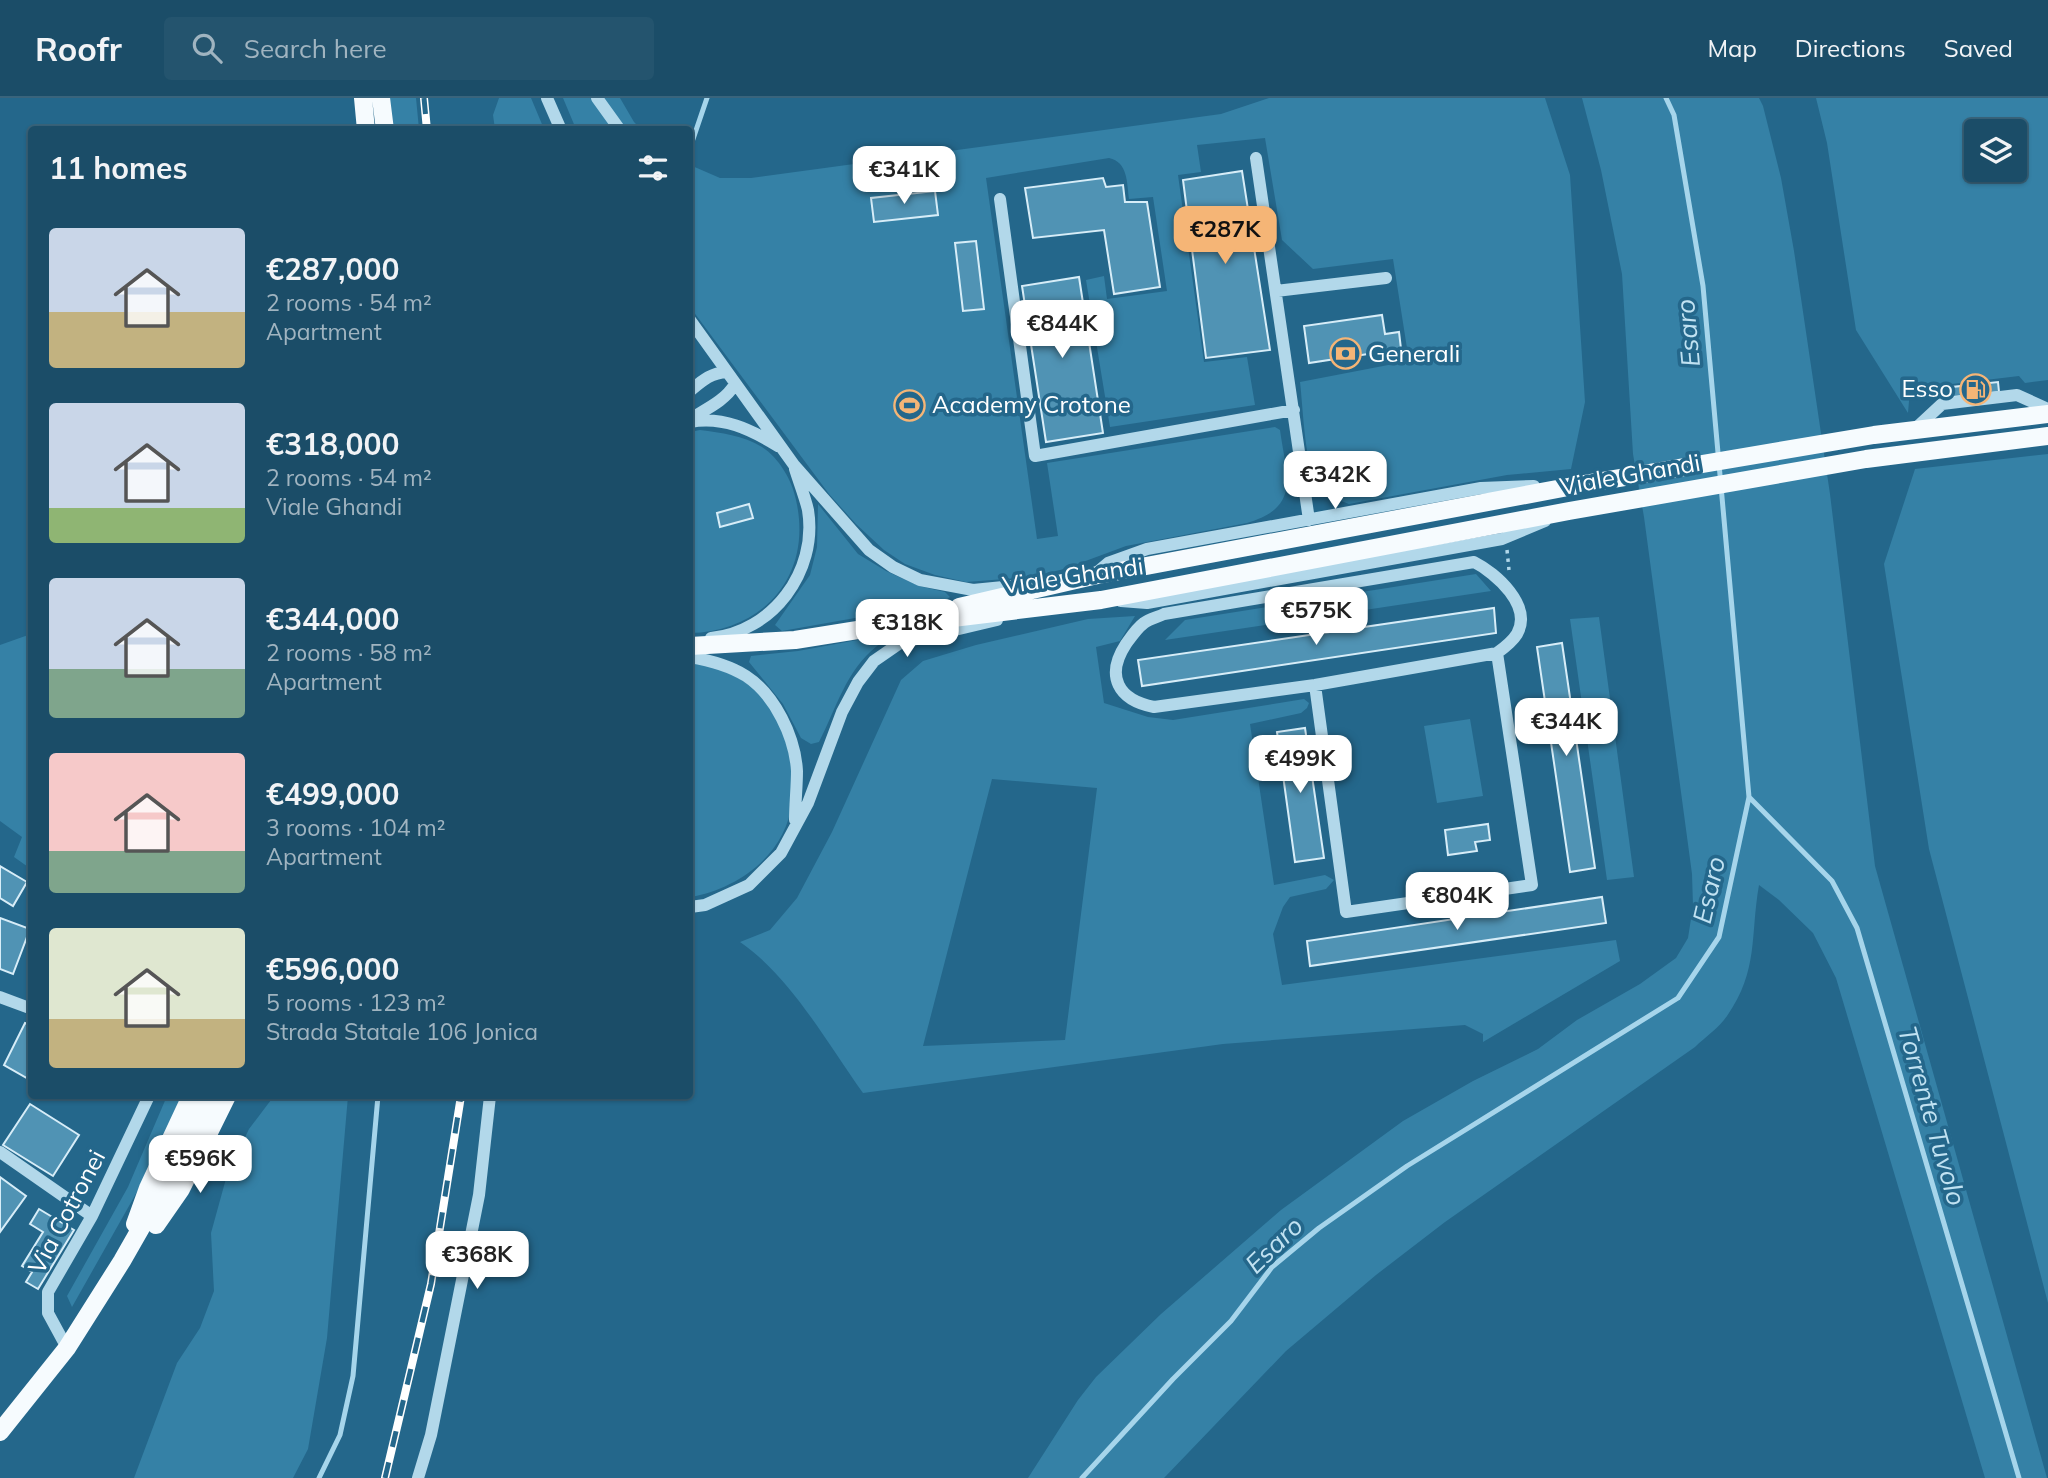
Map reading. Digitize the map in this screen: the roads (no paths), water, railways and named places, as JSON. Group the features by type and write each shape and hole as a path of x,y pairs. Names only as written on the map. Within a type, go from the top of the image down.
{"main road":[{"path":"363,98 366,126"},
{"path":"382,98 385,126"},
{"name":"Viale Ghandi","path":"870,628 1093,576 1584,484 1914,430 2048,412"},
{"name":"Viale Ghandi","path":"870,628 1101,600 1569,511 1866,459 2048,436"},
{"path":"693,646 796,640 870,628"},
{"path":"122,1261 148,1188 190,1099"},
{"path":"0,1432 67,1348 122,1261 174,1170 207,1099"},
{"path":"122,1261 154,1227 181,1188 226,1099"}],"street":[{"path":"547,98 559,126"},
{"path":"597,98 617,126"},
{"path":"1256,158 1309,520"},
{"path":"1000,199 1035,457 1294,410"},
{"path":"1276,292 1386,278"},
{"path":"693,324 794,465 869,550 893,567 920,580 973,590 1093,576 1108,563 1147,549 1481,488 1584,484"},
{"path":"693,388 704,378 727,372"},
{"path":"693,418 730,393 736,384"},
{"path":"693,420 727,422 743,427 783,449"},
{"path":"693,640 721,637 749,627 769,614 793,588 802,569 808,524 807,510 794,465"},
{"path":"693,906 717,901 749,885 781,853 807,803 842,712 858,682 874,661 900,643 1101,600 1147,603 1502,539 1569,511"},
{"path":"1474,562 1491,571 1507,586 1520,612 1518,632 1497,653 1315,685 1154,707 1135,704 1125,694 1117,682 1115,667 1120,653 1144,622 1164,614 1474,562"},
{"path":"1334,569 1336,584"},
{"path":"1315,685 1346,912 1532,885 1497,653"},
{"path":"693,658 730,668 747,677 764,692 779,713 791,742 797,769 796,823"},
{"path":"0,997 28,1008"},
{"name":"Via Cotronei","path":"67,1348 48,1313 48,1292 92,1216 148,1099"},
{"path":"418,1478 431,1435 479,1195 490,1099"},
{"path":"0,1152 92,1216"}],"waterway":[{"path":"693,139 707,98"},
{"name":"Esaro","path":"1082,1478 1173,1379 1231,1321 1272,1267 1319,1228 1407,1166 1678,998 1719,937 1749,797 1703,286 1674,115 1666,98"},
{"name":"Torrente Tuvolo","path":"1749,797 1832,881 1857,928 2019,1478"},
{"path":"319,1478 340,1435 353,1376 378,1099"}],"railway":[{"path":"424,98 427,126"},
{"path":"385,1478 431,1284 461,1099"}],"place":[{"name":"Generali","path":"1345,354"},
{"name":"Esso","path":"1976,389"},
{"name":"Academy Crotone","path":"909,405"}]}
